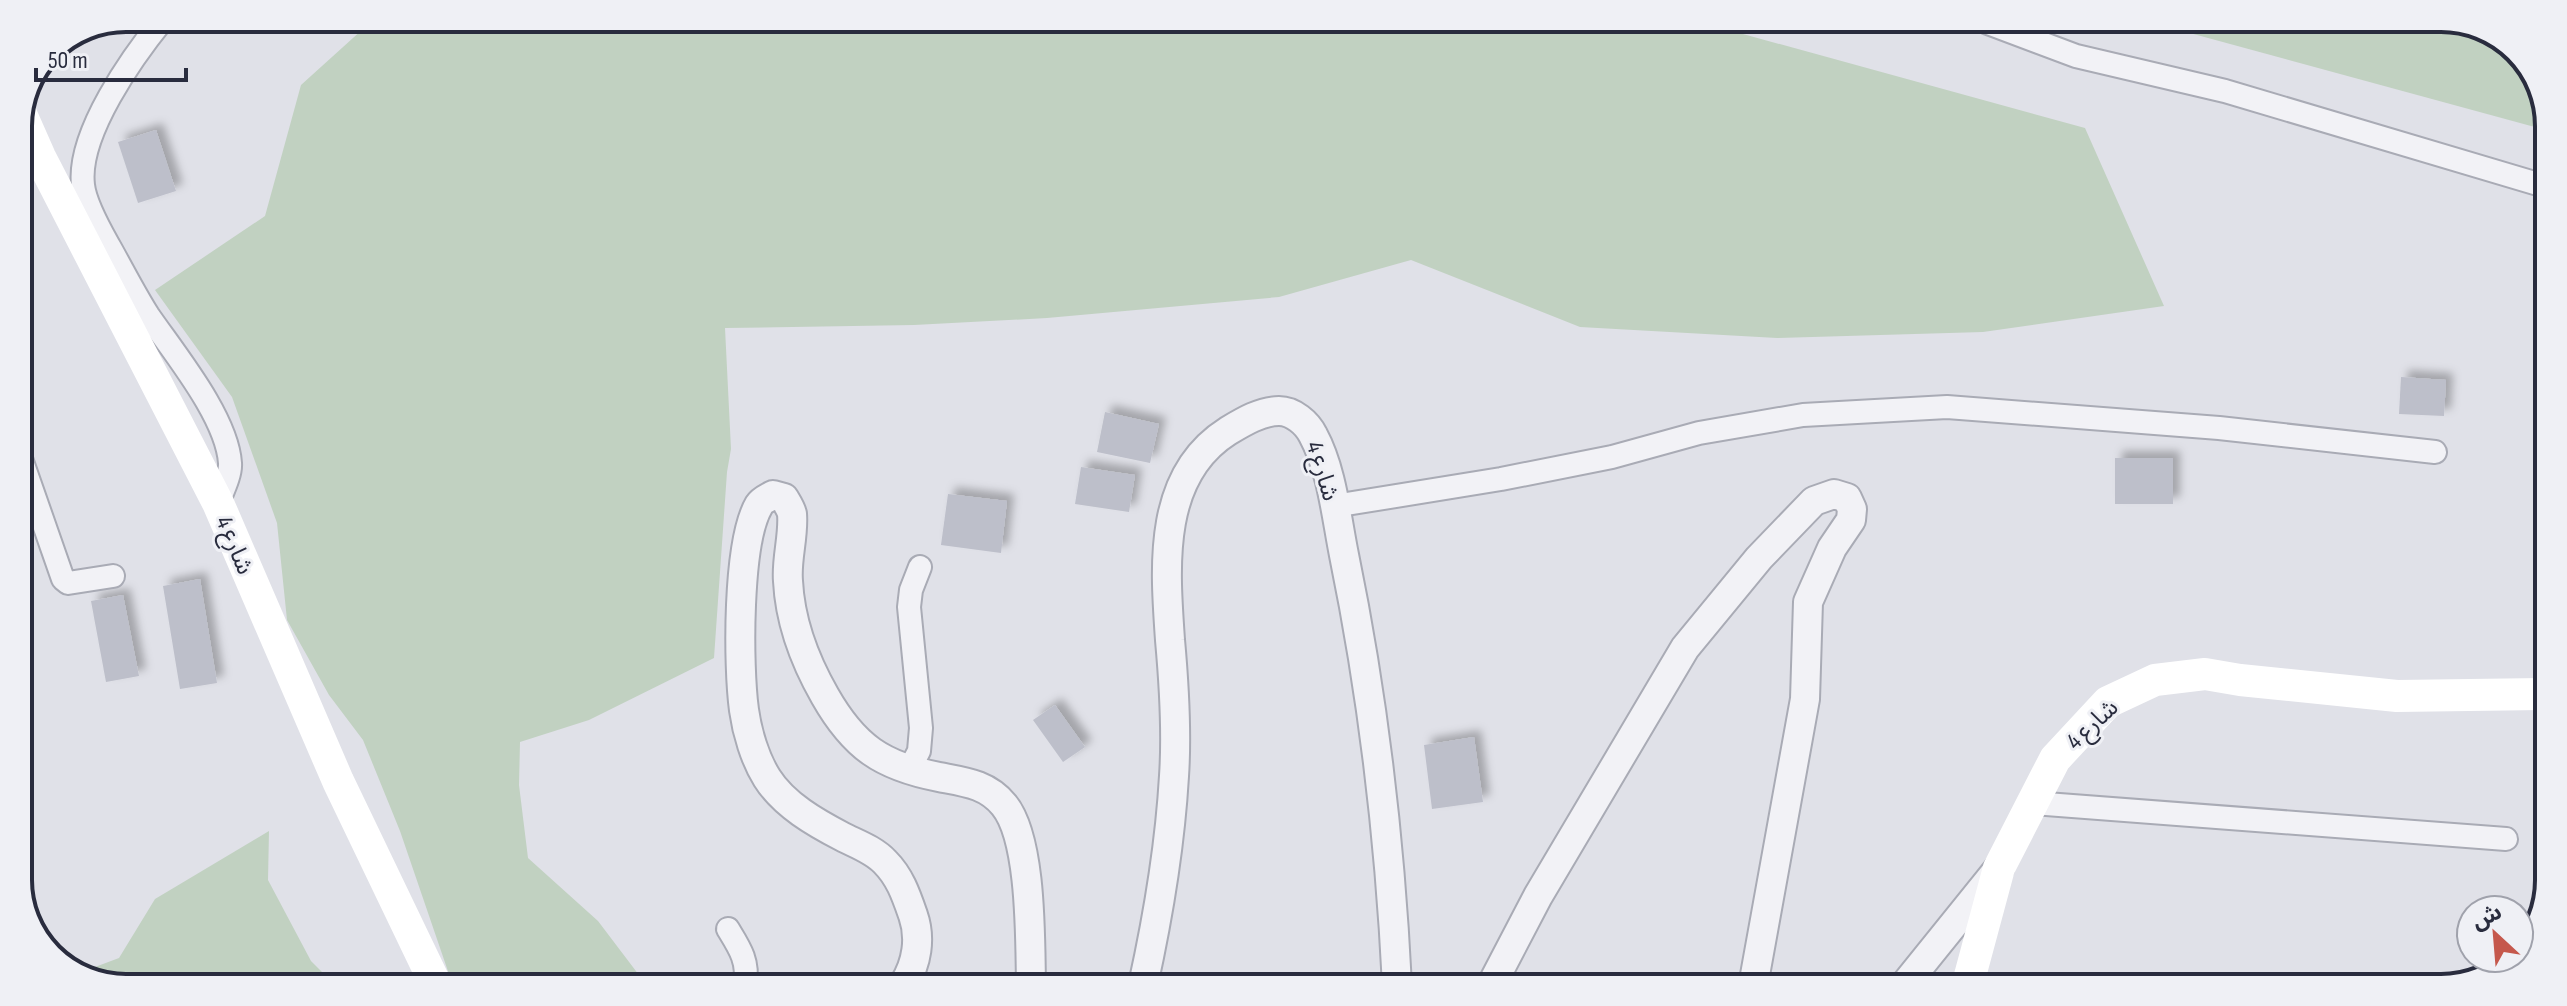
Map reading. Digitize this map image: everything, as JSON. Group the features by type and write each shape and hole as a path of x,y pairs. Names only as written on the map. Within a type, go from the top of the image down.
{"main road":[{"name":"شارع 4","path":"32,167 218,503 338,781 431,974"},
{"name":"شارع 4","path":"1999,868 2055,759 2108,702 2155,680 2205,674 2397,696 2535,694"},
{"path":"1970,974 1999,868"}],"street":[{"path":"153,32 102,110 86,147 83,185 97,226 126,278 205,397 220,425 231,465 218,503"},
{"path":"2012,32 2076,56 2225,91 2535,183"},
{"path":"1334,506 1501,479 1612,457 1699,433 1803,415 1947,407 2219,428 2435,452"},
{"name":"شارع 4","path":"1146,974 1153,942 1175,775 1165,591 1178,489 1193,462 1214,440 1261,414 1282,411 1300,418 1312,433 1327,472 1334,506 1372,711 1396,974"},
{"path":"32,490 63,579 68,583 113,576"},
{"path":"1497,974 1538,896 1685,648 1790,524 1814,501 1834,494 1847,498 1852,509 1851,520 1832,548 1808,602 1805,699 1755,974"},
{"path":"908,974 917,952 917,928 898,878 883,859 811,820 789,802 768,779 753,747 744,711 741,662 744,570 753,521 760,503 773,495 784,498 792,512 787,578 790,609 809,665 842,724 859,744 881,758 909,770 966,781 990,791 1006,807 1022,849 1030,974"},
{"path":"909,770 919,751 921,728 909,607 911,590 920,567"},
{"path":"2033,803 2506,839"},
{"name":"شارع 4","path":"1913,974 1999,868"},
{"path":"728,929 744,954 747,974"}],"green space":[{"path":"360,32 1736,32 2085,128 2164,306 1983,332 1777,338 1580,327 1411,260 1279,297 1047,318 914,325 725,328 731,449 714,658 589,720 520,742 519,785 528,858 598,921 638,974 449,974 400,831 363,740 329,695 287,620 277,523 232,397 155,290 265,216 301,85"},
{"path":"2186,32 2441,32 2471,37 2498,51 2516,69 2532,102 2535,127"},
{"path":"269,831 268,880 311,961 324,974 126,974 93,968 119,958 155,899"}],"building":[{"path":"156,130 176,191 138,203 118,142"},
{"path":"2401,377 2446,380 2444,416 2399,414"},
{"path":"1105,412 1159,424 1150,463 1097,452"},
{"path":"2115,458 2173,458 2173,504 2115,504"},
{"path":"1081,467 1135,475 1129,512 1075,504"},
{"path":"948,494 1007,501 1001,553 941,545"},
{"path":"200,579 217,683 180,689 163,586"},
{"path":"123,595 139,676 106,682 91,601"},
{"path":"1055,705 1085,747 1063,762 1033,720"},
{"path":"1474,737 1483,802 1432,809 1424,745"}]}
